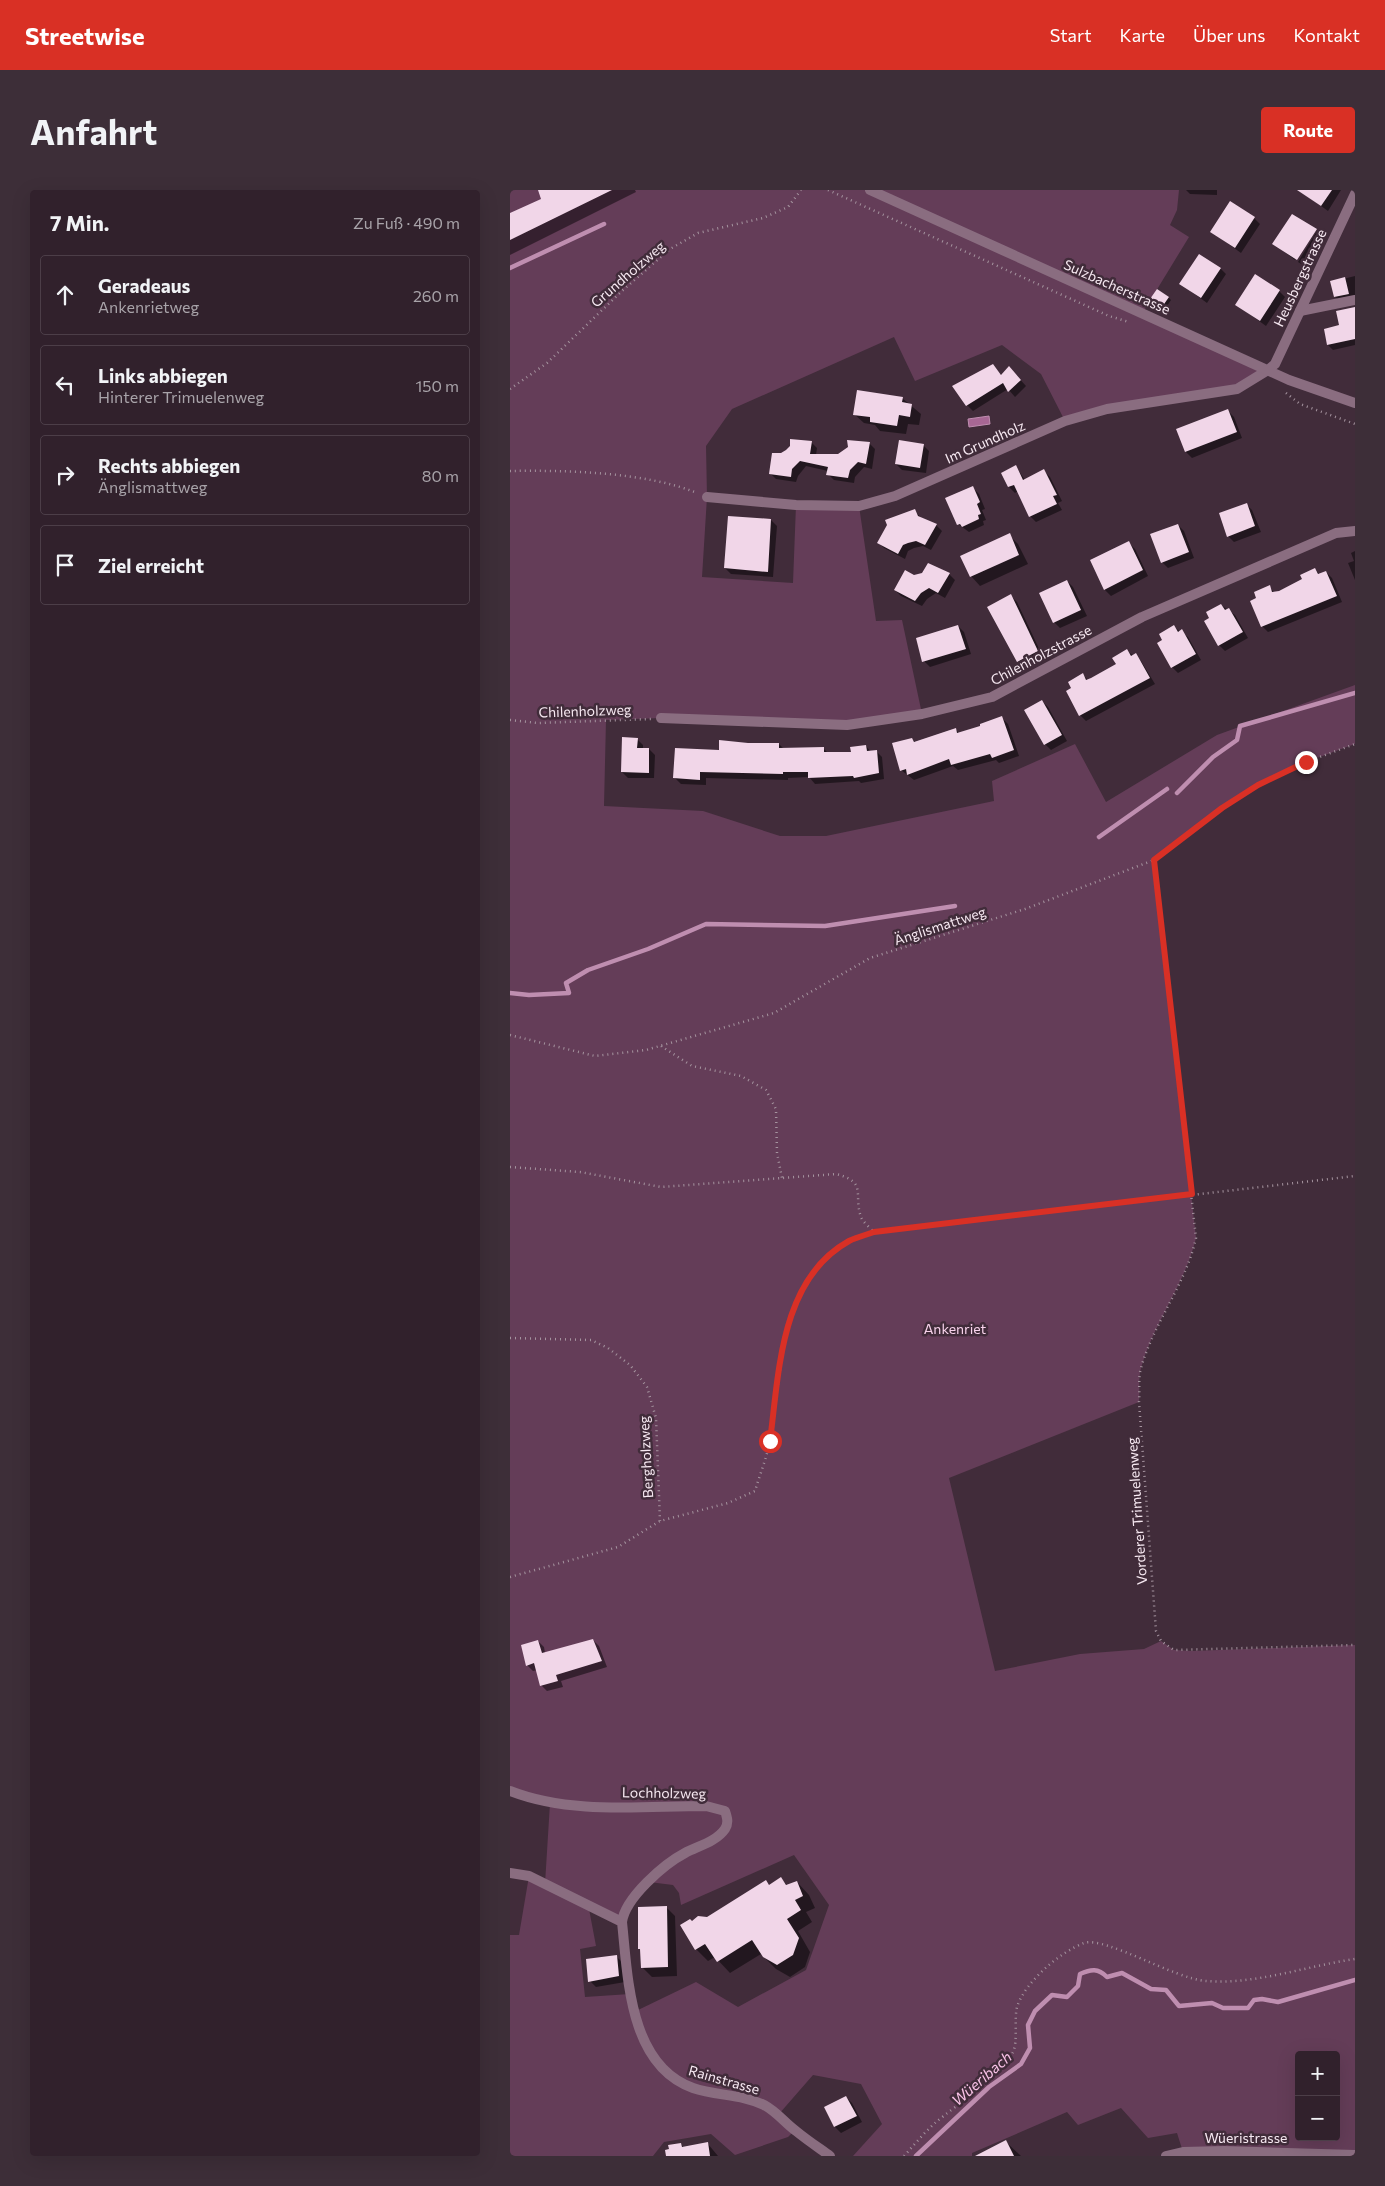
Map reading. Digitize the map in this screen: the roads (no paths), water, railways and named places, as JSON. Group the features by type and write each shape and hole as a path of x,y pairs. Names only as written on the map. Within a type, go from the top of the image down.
{"street":[{"name":"Sulzbacherstrasse","path":"870,190 1268,370 1355,403"},
{"name":"Heusbergstrasse","path":"1268,370 1275,364 1355,194"},
{"path":"1300,311 1355,300"},
{"name":"Im Grundholz","path":"708,497 796,505 858,506 895,496 1065,421 1107,409 1237,388 1268,370"},
{"name":"Chilenholzstrasse","path":"661,718 847,725 922,714 992,697 1142,617 1336,533 1355,531"},
{"name":"Lochholzweg","path":"510,1791 550,1803 588,1806 706,1806 725,1811 728,1819 726,1828 716,1838 683,1854 663,1870"},
{"name":"Rainstrasse","path":"663,1870 631,1900 623,1912 622,1922 630,1994 640,2030 650,2052 662,2067 678,2081 694,2088 763,2105 830,2156"},
{"path":"510,1873 529,1876 622,1922"},
{"name":"Wüeristrasse","path":"1166,2156 1183,2152 1216,2151 1355,2155"}],"waterway":[{"path":"510,268 604,224"},
{"path":"1177,793 1213,757 1237,740 1240,726 1355,693"},
{"path":"1099,837 1167,789"},
{"path":"510,993 529,995 569,993 566,983 588,970 648,949 706,924 825,926 955,906"},
{"name":"Wüeribach","path":"916,2156 989,2087 1021,2064 1030,2048 1028,2025 1035,2011 1052,1995 1067,1997 1078,1986 1080,1974 1084,1972 1097,1971 1107,1977 1122,1973 1151,1989 1166,1990 1179,2006 1212,2003 1223,2008 1248,2008 1254,2000 1262,1999 1278,2002 1355,1980"}],"park label":[{"name":"Ankenriet","path":"955,1329"}]}
